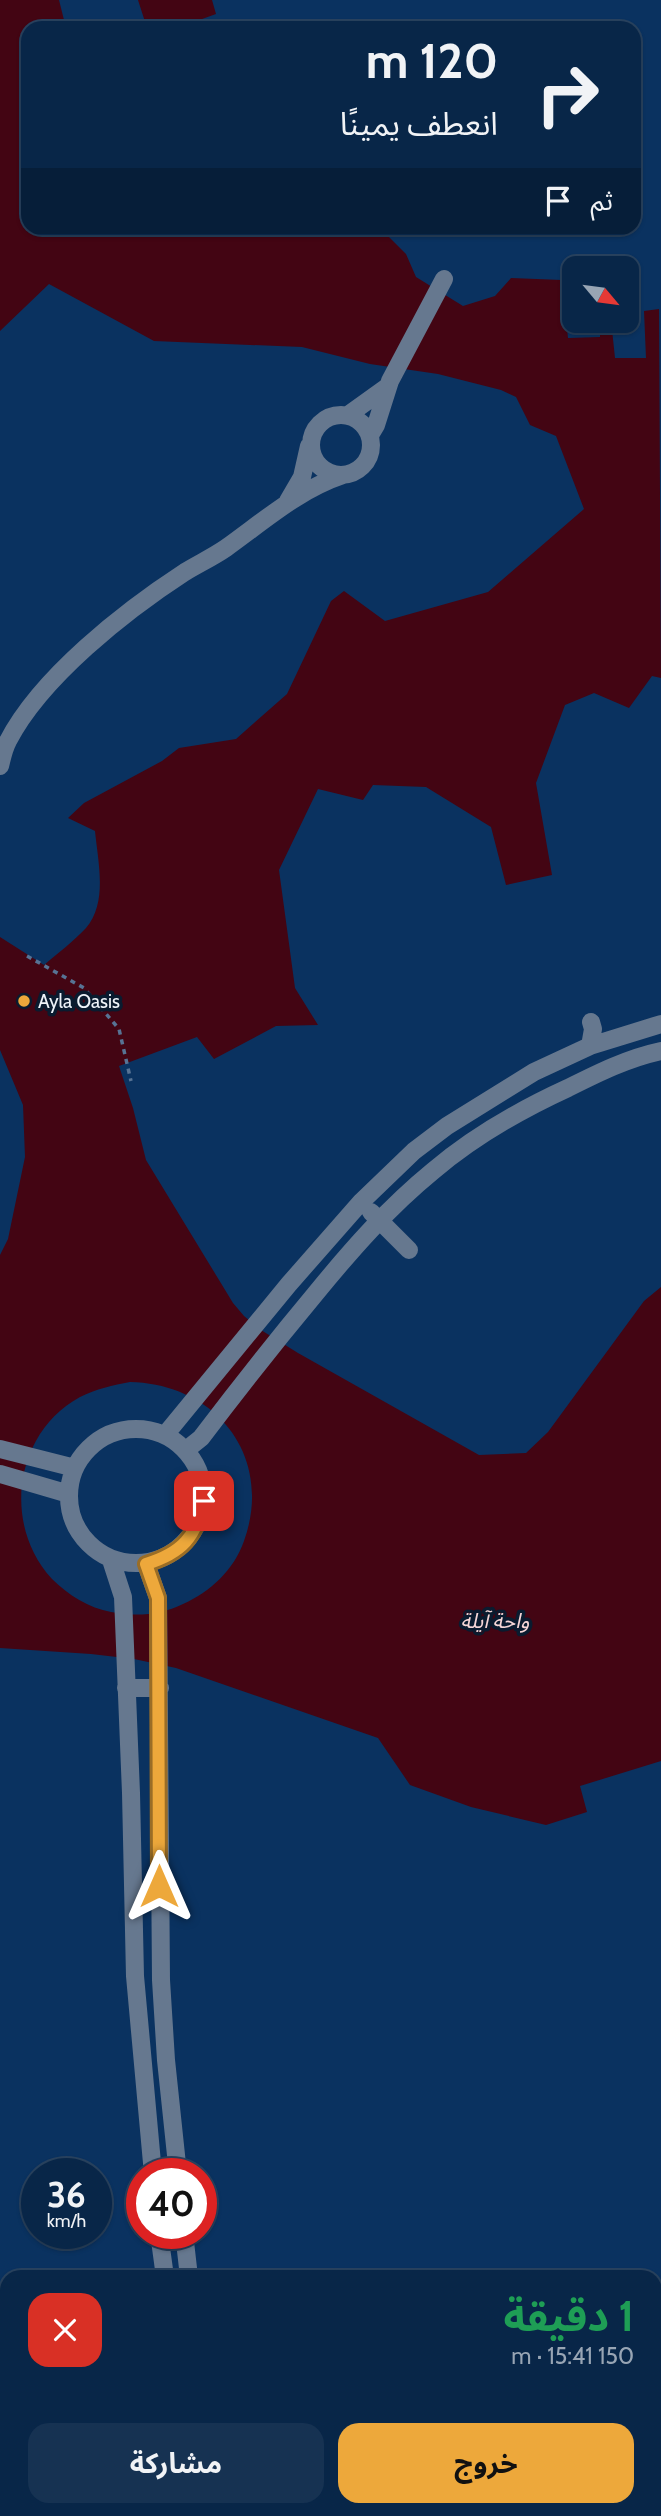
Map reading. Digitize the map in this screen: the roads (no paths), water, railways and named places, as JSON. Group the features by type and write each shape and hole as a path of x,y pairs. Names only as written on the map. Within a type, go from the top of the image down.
{"street":[{"path":"370,435 376,425 388,384 444,279"},
{"path":"348,415 388,384"},
{"path":"0,766 7,742 36,698 109,628 184,573 261,523 288,501 319,483 352,473 366,462 371,444 370,435 358,419 348,415 327,417 319,423 313,432 302,477 288,501"},
{"path":"310,442 312,455 319,466 330,473 343,475"},
{"path":"590,1046 593,1028 591,1022"},
{"path":"171,1430 261,1316 386,1176 447,1126 534,1072 590,1046 661,1024"},
{"path":"186,1450 201,1438 284,1329 378,1220 440,1165 510,1117 597,1073 661,1051"},
{"path":"362,1202 409,1250"},
{"path":"140,1429 171,1430 197,1465 203,1482 204,1501 200,1519 192,1535 179,1549 163,1559 146,1564 111,1560 94,1549 79,1534 61,1491 66,1466 113,1433 140,1429"},
{"path":"0,1449 66,1466"},
{"path":"0,1474 61,1491"},
{"path":"111,1560 123,1597 135,1976 152,2158"},
{"path":"146,1564 158,1598 162,1980 166,2060 176,2158"},
{"path":"126,1682 160,1684"},
{"path":"161,2249 164,2270"},
{"path":"186,2249 188,2270"}],"water":[{"name":"واحة آيلة","path":"0,0 59,0 64,21 21,21 21,235 387,235 406,254 416,277 463,306 495,296 511,278 562,280 562,333 567,333 568,338 600,337 600,333 612,333 615,358 646,358 644,311 659,309 661,678 652,676 629,708 594,693 565,705 536,783 552,875 506,885 491,827 426,787 373,785 363,800 318,789 279,870 295,988 318,1025 276,1026 214,1059 197,1037 119,1066 146,1160 233,1303 244,1316 298,1353 479,1455 526,1453 548,1432 644,1301 661,1287 661,1761 580,1786 587,1812 546,1825 471,1807 410,1785 378,1738 176,1668 91,1654 0,1648 0,1255 8,1239 25,1157 23,1105 0,1050 0,937 44,965 86,928 93,918 99,894 95,831 68,818 84,803 162,761 179,748 236,739 287,694 331,601 344,591 385,621 488,592 584,509 556,436 530,425 516,397 501,390 438,374 370,364 302,347 154,341 49,284 0,331","holes":["130,1382 161,1386 189,1396 212,1411 231,1431 244,1454 251,1481 251,1510 244,1541 240,1552 220,1579 183,1604 148,1614 120,1614 103,1610 79,1600 52,1579 36,1557 26,1533 21,1507 22,1481 29,1456 41,1433 58,1413 80,1397"]},
{"path":"138,0 212,0 216,14 196,21 145,21"}],"place":[{"name":"Ayla Oasis","path":"24,1001"}]}
